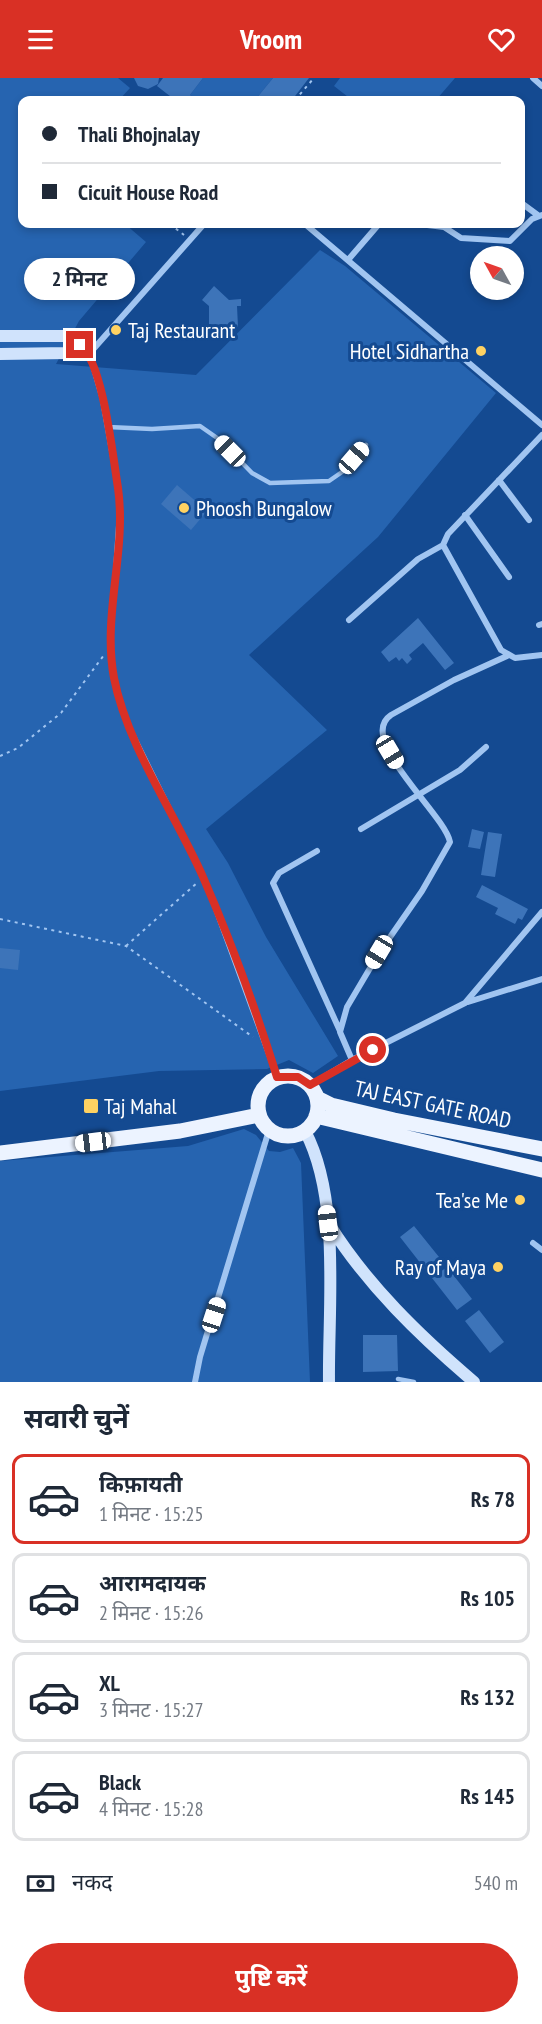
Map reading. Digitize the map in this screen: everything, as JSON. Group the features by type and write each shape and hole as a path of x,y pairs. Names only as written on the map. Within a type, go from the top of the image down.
{"main road":[{"path":"277,1077 298,1077 314,1092 316,1116 305,1131 283,1136 269,1130 259,1115 259,1097 263,1089 277,1077"},
{"name":"TAJ EAST GATE ROAD","path":"314,1092 331,1105 394,1120 542,1149"},
{"path":"0,1153 180,1131 259,1115"},
{"path":"316,1116 542,1170"}],"street":[{"path":"533,78 542,86"},
{"path":"449,228 461,238 510,241 540,215 525,205"},
{"path":"0,354 68,353 84,349 200,228"},
{"path":"310,228 542,425"},
{"path":"348,260 376,228"},
{"path":"0,336 65,336 84,349"},
{"path":"349,620 418,560 443,545 448,534 465,515 542,435"},
{"path":"499,480 529,520"},
{"path":"465,515 508,577"},
{"path":"443,545 496,644 507,656"},
{"path":"340,1032 346,1007 447,849 448,835 390,752 381,733 384,720 454,680 507,656 523,659 542,656"},
{"path":"361,829 460,770 486,747"},
{"path":"317,851 279,873 273,883 352,1060"},
{"path":"465,1003 542,912"},
{"path":"314,1092 352,1060 465,1003 542,979"},
{"path":"195,1382 200,1357 269,1130"},
{"path":"305,1131 323,1180 328,1223 328,1382"},
{"path":"328,1223 346,1251 420,1335 474,1382"},
{"path":"533,1243 542,1250"}],"lane":[{"path":"84,349 108,427 120,501 110,647 114,679 127,722 204,878 277,1077"},
{"path":"108,427 152,429 200,426 220,440 252,473 270,483 329,480 342,472 366,445"},
{"path":"398,1379 414,1382"}],"path":[{"path":"299,96 314,78"},
{"path":"175,228 190,240"},
{"path":"0,756 18,748 62,713 110,647"},
{"path":"126,946 204,878"},
{"path":"0,919 126,946 268,1048"}],"shaded area":[{"path":"0,78 118,78 130,88 123,96 18,96 18,228 130,228 146,242 79,321 56,364 196,375 320,250 345,266 496,393 378,537 249,655 327,730 206,829 228,863 266,937 338,1056 313,1073 289,1060 267,1069 159,1071 0,1091"},
{"path":"203,78 273,78 258,96 190,95"},
{"path":"340,78 455,78 439,96 347,96 334,86"},
{"path":"244,1129 256,1135 269,1151 280,1152 293,1148 301,1163 310,1382 0,1382 0,1161 188,1146"}],"building":[{"path":"134,78 159,78 158,84 148,89 138,86"},
{"path":"163,78 203,78 191,96 170,96 157,86"},
{"path":"273,78 309,78 295,96 258,96"},
{"path":"214,286 229,300 241,299 241,306 237,306 238,327 209,327 209,306 202,300"},
{"name":"Phoosh Bungalow","path":"177,485 207,511 191,530 161,504"},
{"path":"418,618 454,663 445,670 423,643 409,655 412,659 407,664 402,658 399,661 396,657 389,662 381,652"},
{"path":"472,829 484,832 480,849 468,847"},
{"path":"488,832 502,834 495,877 481,875"},
{"path":"482,885 528,909 522,920 518,918 515,924 495,914 498,908 476,897"},
{"path":"0,948 20,950 18,970 0,968"},
{"path":"414,1226 439,1257 425,1269 400,1237"},
{"path":"447,1267 472,1299 457,1310 432,1278"},
{"path":"479,1310 504,1342 490,1353 465,1321"},
{"path":"363,1335 397,1335 398,1371 363,1372"}],"place":[{"name":"Taj Restaurant","path":"116,330"},
{"name":"Hotel Sidhartha","path":"481,351"},
{"name":"Phoosh Bungalow","path":"184,508"},
{"name":"Taj Mahal","path":"91,1106"},
{"name":"Tea'se Me","path":"520,1200"},
{"name":"Ray of Maya","path":"498,1267"}],"route":[{"path":"80,345 89,354 102,399 120,501 110,647 114,679 127,722 204,878 277,1077 298,1077 310,1085 373,1050"}]}
